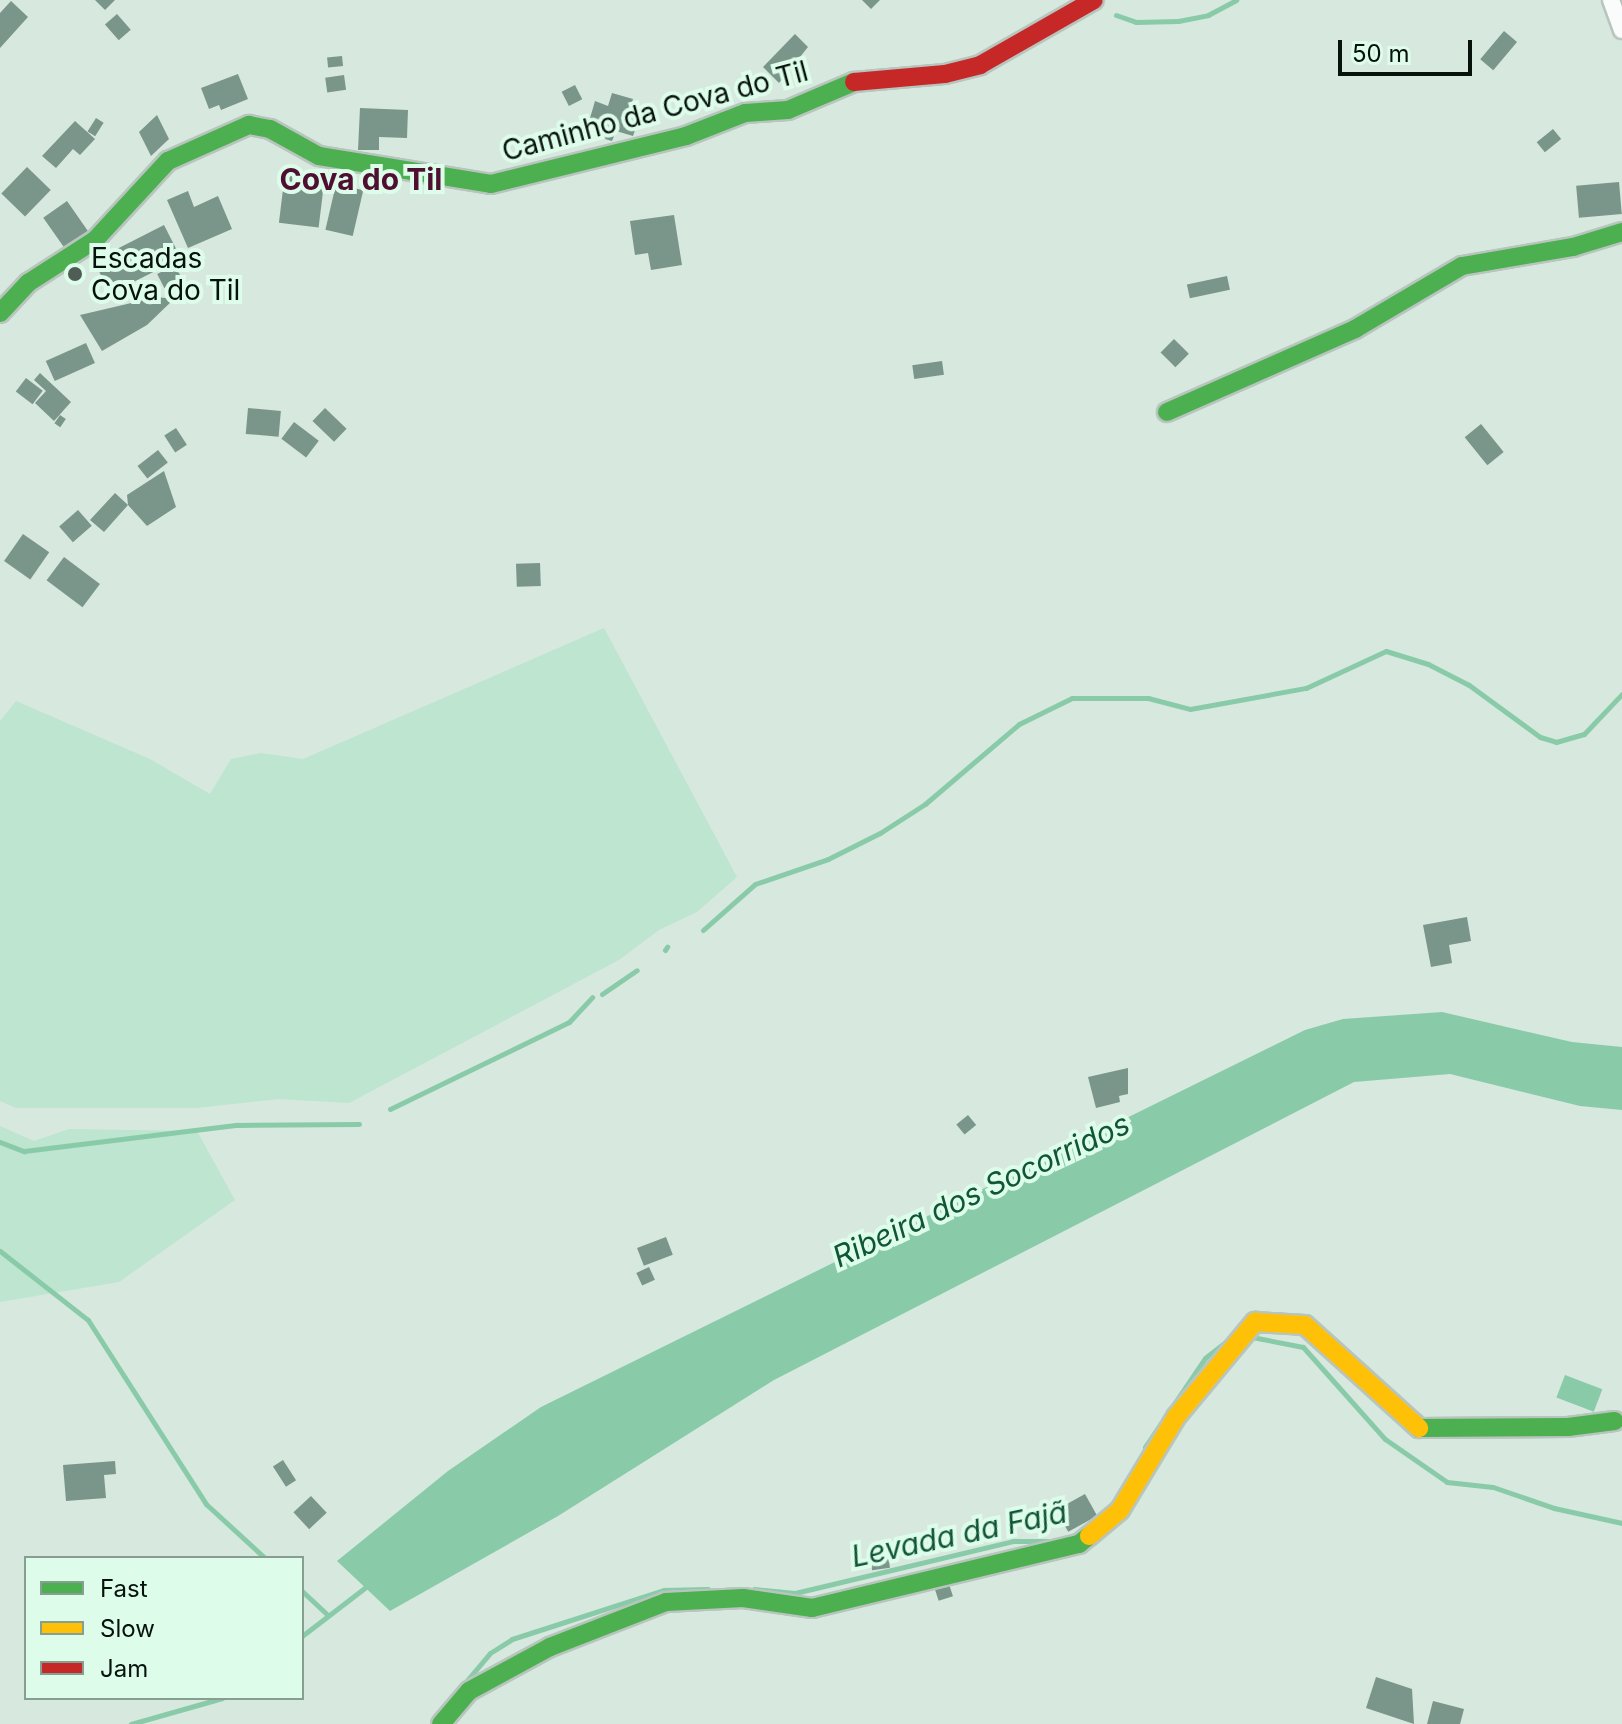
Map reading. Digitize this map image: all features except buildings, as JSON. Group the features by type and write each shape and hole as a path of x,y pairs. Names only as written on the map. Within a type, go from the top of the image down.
{"street":[{"name":"Caminho da Cova do Til","path":"0,313 28,283 95,240 168,161 249,125 270,129 319,156 357,165 491,184 521,180 686,136 745,113 788,110 854,82 945,74 980,65 1094,0"},
{"path":"1611,0 1622,30"},
{"path":"1167,412 1355,329 1462,266 1573,247 1622,232"},
{"path":"441,1724 469,1691 550,1647 666,1602 743,1598 812,1608 1079,1544 1120,1510 1176,1417 1255,1322 1305,1325 1415,1428 1568,1427 1620,1419"}],"shaded area":[{"path":"604,628 737,877 697,912 659,930 619,960 349,1103 279,1099 196,1108 16,1108 0,1101 0,721 16,701 150,759 210,794 231,759 261,753 303,759"},
{"path":"0,1126 34,1141 69,1129 197,1131 235,1200 119,1282 0,1302"}],"water":[{"path":"1442,1012 1572,1042 1622,1047 1622,1110 1580,1106 1450,1074 1354,1082 774,1380 558,1516 390,1611 337,1561 448,1471 541,1407 1305,1030 1343,1019"},
{"path":"1565,1375 1602,1389 1594,1412 1556,1397"}],"waterway":[{"path":"1116,15 1136,22 1178,21 1208,15 1236,0"},
{"path":"703,930 755,884 828,859 880,833 925,804 1019,724 1072,698 1148,698 1190,709 1306,688 1386,651 1428,664 1469,685 1540,737 1556,742 1584,734 1622,694"},
{"path":"602,994 637,970"},
{"path":"390,1109 569,1022 592,997"},
{"path":"0,1142 24,1151 237,1125 359,1124"},
{"path":"0,1251 88,1320 206,1504 263,1556"},
{"name":"Levada da Fajã","path":"1145,1447 1205,1358 1234,1335"},
{"name":"Levada da Fajã","path":"1252,1337 1303,1347 1385,1439 1447,1482 1493,1487 1554,1508 1622,1523"},
{"name":"Levada da Fajã","path":"754,1589 795,1593 1013,1541 1050,1541"},
{"name":"Ribeira dos Socorridos","path":"304,1634 371,1583"},
{"name":"Levada da Fajã","path":"464,1684 490,1653 512,1639 664,1590 708,1589"},
{"path":"304,1593 326,1613"},
{"name":"Ribeira dos Socorridos","path":"131,1724 215,1700"}],"traffic: fast":[{"path":"0,313 28,283 95,240 168,161 249,125 270,129 319,156 491,184 686,136 745,113 788,110 854,82"},
{"path":"1167,412 1355,329 1462,266 1573,247 1622,232"},
{"path":"1419,1428 1568,1427 1615,1421"},
{"path":"441,1724 469,1691 550,1647 666,1602 743,1598 812,1608 1079,1544 1089,1536"}],"traffic: slow":[{"path":"1089,1536 1120,1510 1176,1417 1255,1322 1305,1325 1419,1428"}],"traffic: jam":[{"path":"854,82 945,74 980,65 1094,0"}],"place":[{"name":"Escadas Cova do Til","path":"75,274"}],"district":[{"name":"Cova do Til","path":"361,179"}]}
